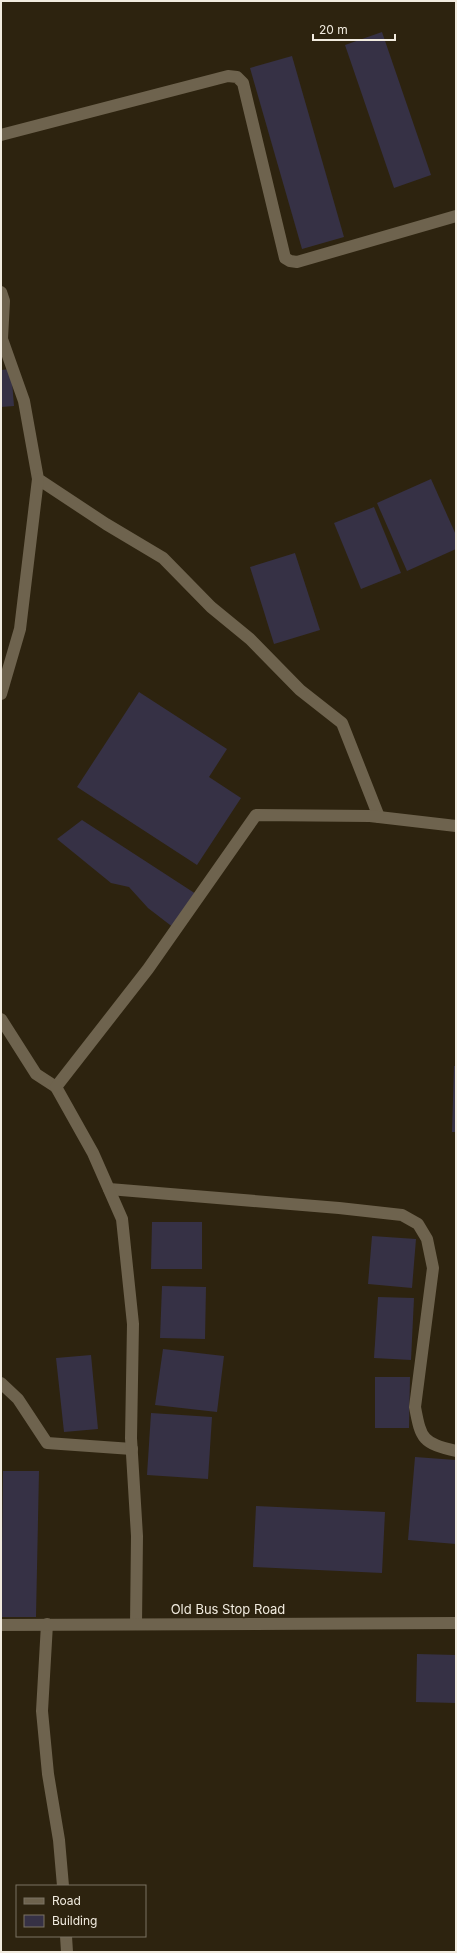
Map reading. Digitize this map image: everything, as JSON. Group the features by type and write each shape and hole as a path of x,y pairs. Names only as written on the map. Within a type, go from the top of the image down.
{"street":[{"path":"1,135 228,76 237,77 243,83 285,258 290,261 297,262 456,216"},
{"path":"1,292 4,301 2,339 24,401 38,479 20,629 1,694"},
{"path":"38,479 106,524 163,558 211,608 250,638 300,690 342,723 379,817"},
{"path":"56,1087 148,969 256,815 379,817 456,826"},
{"path":"1,1019 36,1074 56,1087 93,1153 122,1219 133,1324 132,1449 137,1536 136,1624"},
{"path":"109,1189 339,1208 402,1215 418,1224 427,1239 433,1268 415,1407 416,1414 423,1438 437,1446 456,1451"},
{"path":"1,1383 18,1400 47,1443 132,1449"},
{"name":"Old Bus Stop Road","path":"1,1625 456,1623"},
{"path":"47,1624 42,1711 48,1774 59,1840 63,1885"},
{"path":"66,1937 67,1952"}],"building":[{"path":"382,32 431,175 394,188 345,45"},
{"path":"292,56 344,237 302,249 250,68"},
{"path":"11,369 14,406 1,407 1,370"},
{"path":"431,479 456,535 456,549 407,571 377,503"},
{"path":"374,507 401,573 361,589 334,523"},
{"path":"295,553 320,630 274,644 250,567"},
{"path":"139,692 227,749 209,777 241,798 197,865 77,787"},
{"path":"82,820 196,894 174,928 148,908 129,887 111,883 57,839"},
{"path":"454,1066 456,1066 456,1132 452,1132"},
{"path":"152,1222 202,1222 202,1269 151,1269"},
{"path":"372,1236 416,1239 412,1288 368,1284"},
{"path":"162,1286 206,1287 205,1339 160,1338"},
{"path":"378,1297 414,1298 411,1360 374,1358"},
{"path":"163,1349 224,1356 217,1412 155,1405"},
{"path":"91,1355 98,1429 64,1432 56,1358"},
{"path":"375,1377 410,1377 409,1428 375,1428"},
{"path":"151,1413 212,1417 208,1479 147,1475"},
{"path":"415,1457 456,1460 456,1544 408,1540"},
{"path":"3,1471 39,1471 36,1617 1,1617"},
{"path":"256,1506 385,1512 382,1573 253,1567"},
{"path":"417,1654 456,1655 456,1703 416,1702"}]}
